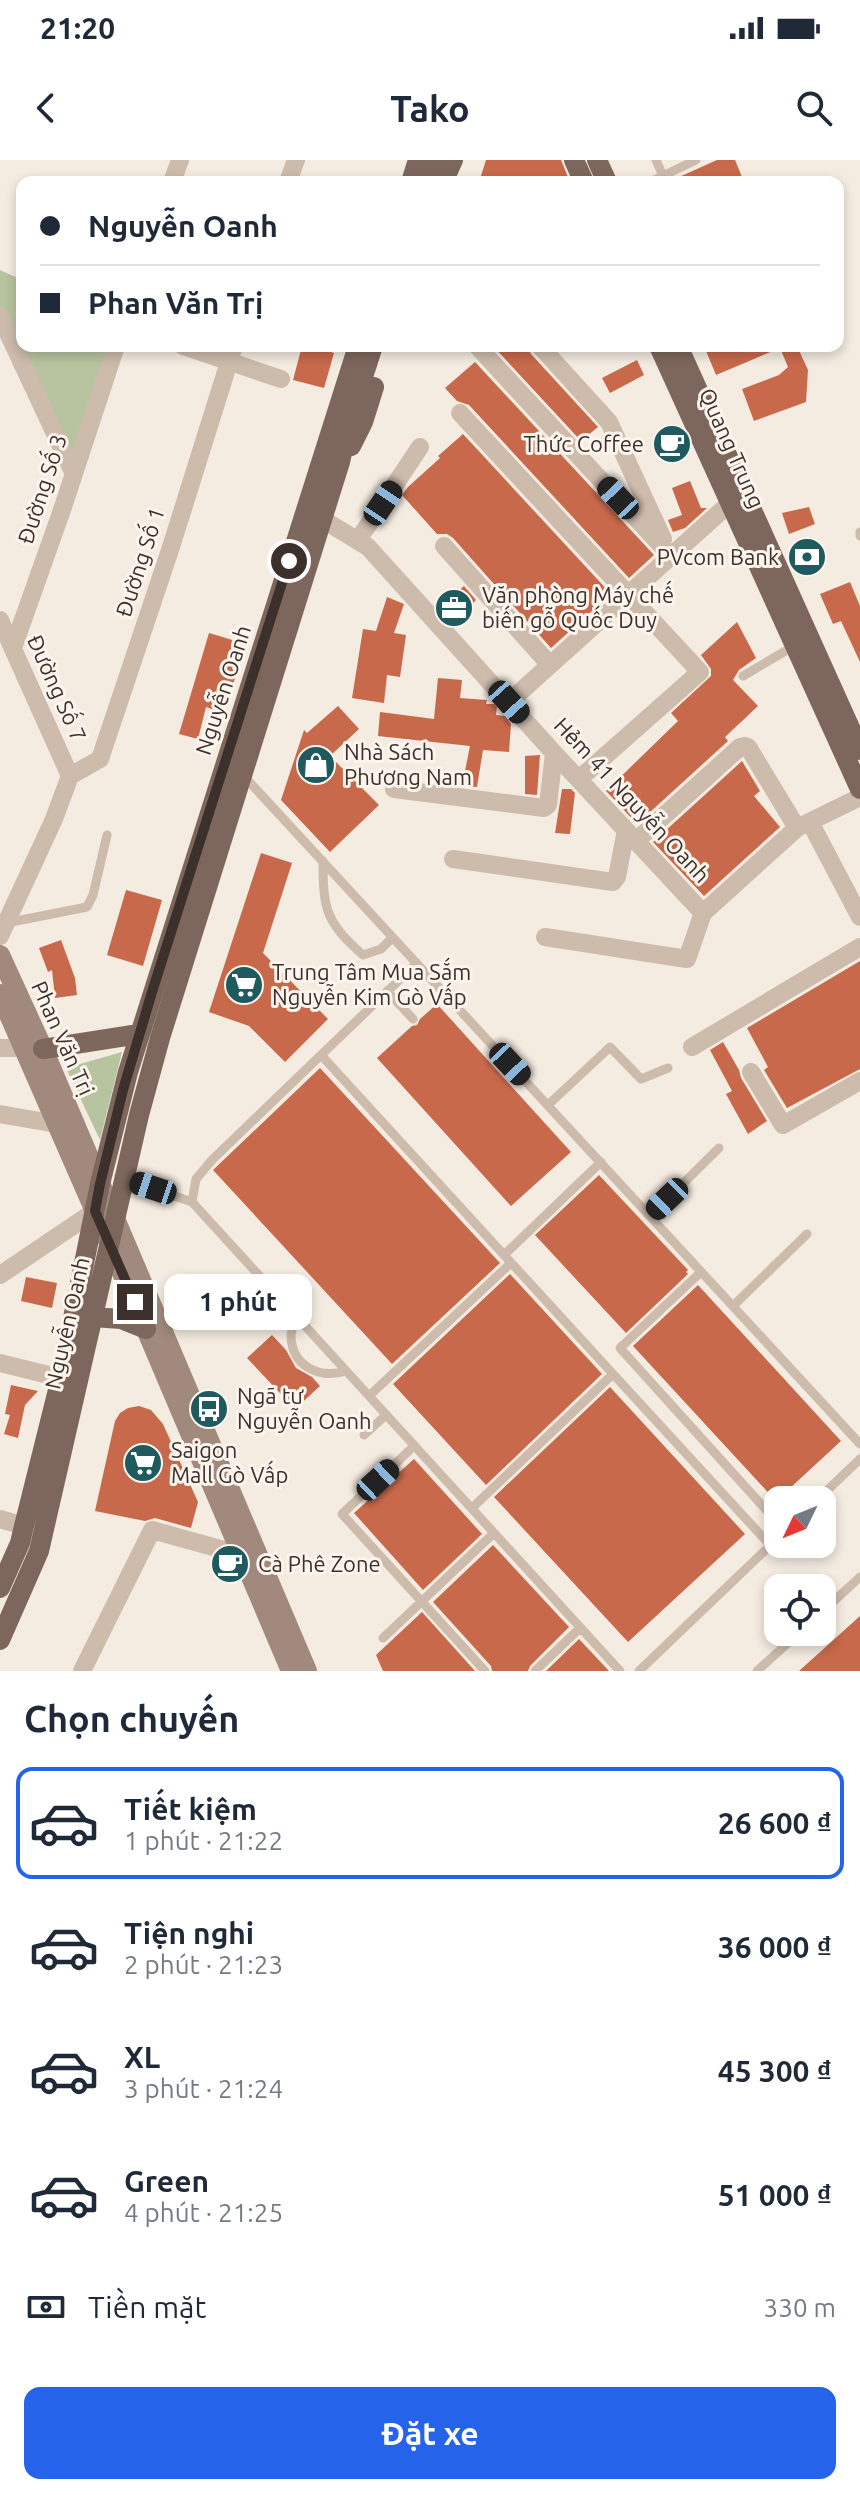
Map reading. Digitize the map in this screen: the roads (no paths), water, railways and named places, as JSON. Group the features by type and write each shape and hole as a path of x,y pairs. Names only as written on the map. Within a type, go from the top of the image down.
{"main road":[{"name":"Nguyễn Oanh","path":"0,1640 39,1551 160,1038 322,519 331,459 329,411 347,352"},
{"path":"343,415 357,352"},
{"path":"343,415 370,352"},
{"name":"Nguyễn Oanh","path":"331,459 359,432 385,352"},
{"name":"Quang Trung","path":"662,352 730,503 798,640 860,750"},
{"name":"Quang Trung","path":"680,352 860,789"},
{"name":"Nguyễn Oanh","path":"0,1588 20,1543 61,1378 102,1178 139,1034 343,415"},
{"name":"Phan Văn Trị","path":"0,955 57,1124 146,1329 249,1554 307,1671"},
{"name":"Phan Văn Trị","path":"0,994 34,1049 102,1178 115,1220 249,1554 291,1671"},
{"path":"34,1049 139,1034"},
{"path":"93,1317 121,1319 146,1329"}],"street":[{"path":"0,316 16,350"},
{"path":"17,352 73,472"},
{"name":"Đường Số 3","path":"13,648 114,352"},
{"path":"483,352 671,556"},
{"path":"545,352 609,422 671,556"},
{"path":"231,354 281,379"},
{"name":"Đường Số 1","path":"70,776 100,759 231,354"},
{"path":"460,413 700,672 579,779"},
{"path":"358,540 420,447"},
{"path":"600,479 625,456"},
{"path":"509,702 730,503"},
{"name":"Hẻm 41 Nguyễn Oanh","path":"322,519 368,547 703,913"},
{"path":"444,546 550,665"},
{"name":"Đường Số 7","path":"0,620 70,776"},
{"path":"453,859 613,882 631,835 740,747 748,747 804,825 860,917"},
{"path":"394,789 544,808 548,805 554,753"},
{"path":"3,930 54,819 70,776"},
{"path":"545,937 687,959 703,913 804,825 860,797"},
{"path":"692,1047 860,947"},
{"path":"0,1048 34,1049"},
{"path":"751,1072 783,1125 860,1081"},
{"path":"0,1114 57,1124"},
{"path":"0,1275 95,1211"},
{"path":"0,1363 61,1378"},
{"path":"0,1519 24,1526"},
{"path":"82,1671 152,1530 249,1554"}],"lane":[{"path":"656,160 663,176 696,160"},
{"path":"743,676 798,640"},
{"path":"242,774 860,1444"},
{"path":"3,930 87,907 93,895 107,835"},
{"path":"323,861 323,889 328,916 343,937 363,955 381,949 392,938"},
{"path":"192,1202 196,1179 212,1160 417,963"},
{"path":"387,991 413,1019"},
{"path":"548,1105 610,1047 641,1079 668,1068"},
{"path":"321,1055 613,1374 764,1532"},
{"path":"650,1216 719,1148"},
{"path":"369,1396 601,1162"},
{"path":"102,1178 125,1179 192,1202 620,1671"},
{"path":"733,1306 807,1234"},
{"path":"701,1272 620,1348 764,1507"},
{"path":"297,1317 291,1335 297,1354 309,1370 330,1376 346,1371"},
{"path":"472,1508 613,1374"},
{"path":"364,1435 386,1415"},
{"path":"414,1446 342,1514 485,1671"},
{"path":"832,1486 860,1459"},
{"path":"383,1638 494,1533"},
{"path":"639,1671 764,1552"},
{"path":"836,1599 860,1577"},
{"path":"535,1671 580,1628"},
{"path":"761,1670 786,1646"}],"place":[{"name":"Thức Coffee","path":"672,444"},
{"name":"PVcom Bank","path":"807,557"},
{"name":"Văn phòng Máy chế biến gỗ Quốc Duy","path":"454,608"},
{"name":"Nhà Sách Phương Nam","path":"316,765"},
{"name":"Trung Tâm Mua Sắm Nguyễn Kim Gò Vấp","path":"244,985"},
{"name":"Ngã tư Nguyễn Oanh","path":"209,1409"},
{"name":"Saigon Mall Gò Vấp","path":"143,1463"},
{"name":"Cà Phê Zone","path":"230,1564"}]}
